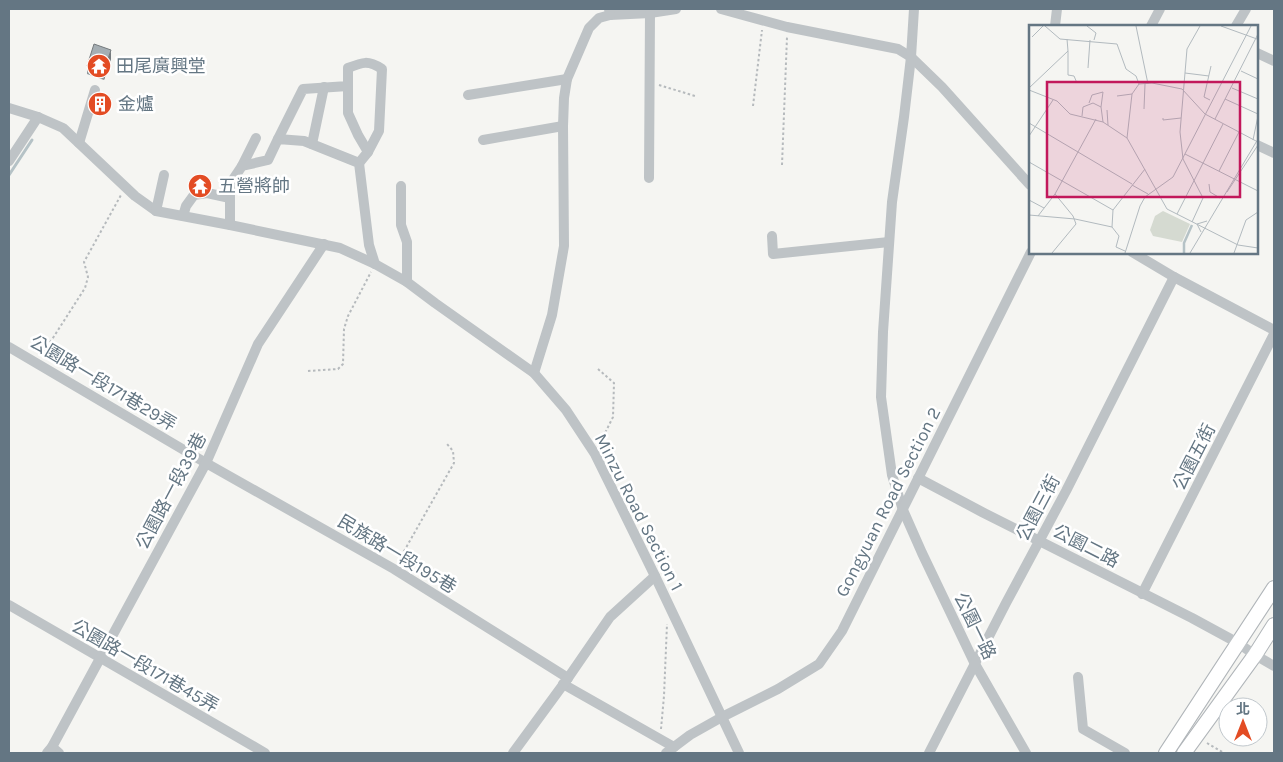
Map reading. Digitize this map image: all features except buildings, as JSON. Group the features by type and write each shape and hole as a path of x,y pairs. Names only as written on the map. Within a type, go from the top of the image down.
{"main road":[{"path":"1166,753 1274,588"},
{"path":"1184,753 1255,655 1274,625"}],"street":[{"path":"534,372 552,315 564,246 563,126 567,79 589,28 600,18 610,12 650,13 675,9"},
{"path":"722,9 787,27 898,49 911,57 942,87 1029,184"},
{"name":"公園一路","path":"914,9 911,57 892,202 883,332 881,397 892,475 903,510 922,554 975,664 1026,753"},
{"path":"1055,25 1057,9"},
{"path":"1152,25 1160,9"},
{"path":"1237,25 1246,9"},
{"path":"649,178 650,13"},
{"path":"1258,53 1274,61"},
{"path":"368,152 348,113 348,68 362,63 373,63 382,69 378,131 368,152 359,163 369,244 375,264"},
{"path":"468,95 567,79"},
{"path":"242,166 268,160 303,89 348,86"},
{"path":"312,144 324,87"},
{"path":"79,143 95,90"},
{"path":"9,108 38,116 63,128 135,196 156,212 164,175"},
{"path":"9,161 38,116"},
{"path":"483,140 563,126"},
{"path":"230,225 230,184 242,166 256,138"},
{"path":"278,139 304,141 359,163"},
{"path":"1258,145 1274,153"},
{"path":"402,186 401,225 407,242 407,282"},
{"path":"183,216 186,206 194,195 207,193 230,198"},
{"name":"Minzu Road Section 1","path":"156,212 340,248 375,264 407,282 534,372 566,410 595,454 739,753"},
{"path":"772,236 773,254 889,242"},
{"name":"公園路一段39巷","path":"53,751 99,658 206,463 258,344 324,244"},
{"name":"Gongyuan Road Section 2","path":"722,717 778,689 818,664 842,631 1030,254"},
{"path":"1135,254 1274,332"},
{"name":"公園三街","path":"929,753 1066,491 1174,277"},
{"name":"公園五街","path":"1142,594 1274,332"},
{"name":"公園路一段171巷29弄","path":"9,347 206,463"},
{"name":"民族路一段195巷","path":"206,463 394,569 566,681 660,739 670,750"},
{"name":"公園二路","path":"918,478 1192,618 1238,643 1274,666"},
{"path":"513,753 610,617 655,576"},
{"name":"公園路一段171巷45弄","path":"9,605 265,753"},
{"path":"1078,677 1083,729 1125,753"},
{"path":"670,750 722,717"}],"path":[{"path":"753,106 764,21"},
{"path":"782,165 787,27"},
{"path":"650,82 695,96"},
{"path":"36,363 85,288 88,277 84,262 126,187"},
{"path":"308,371 338,369 343,364 344,329 348,316 375,264"},
{"path":"595,454 613,416 614,383 598,369"},
{"path":"394,569 454,463 453,451 447,444"},
{"path":"660,739 667,622"},
{"path":"1197,736 1224,753"}],"waterway":[{"path":"9,175 32,140"}],"place":[{"name":"田尾廣興堂","path":"99,66"},
{"name":"金爐","path":"100,104"},
{"name":"五營將帥","path":"200,186"}]}
